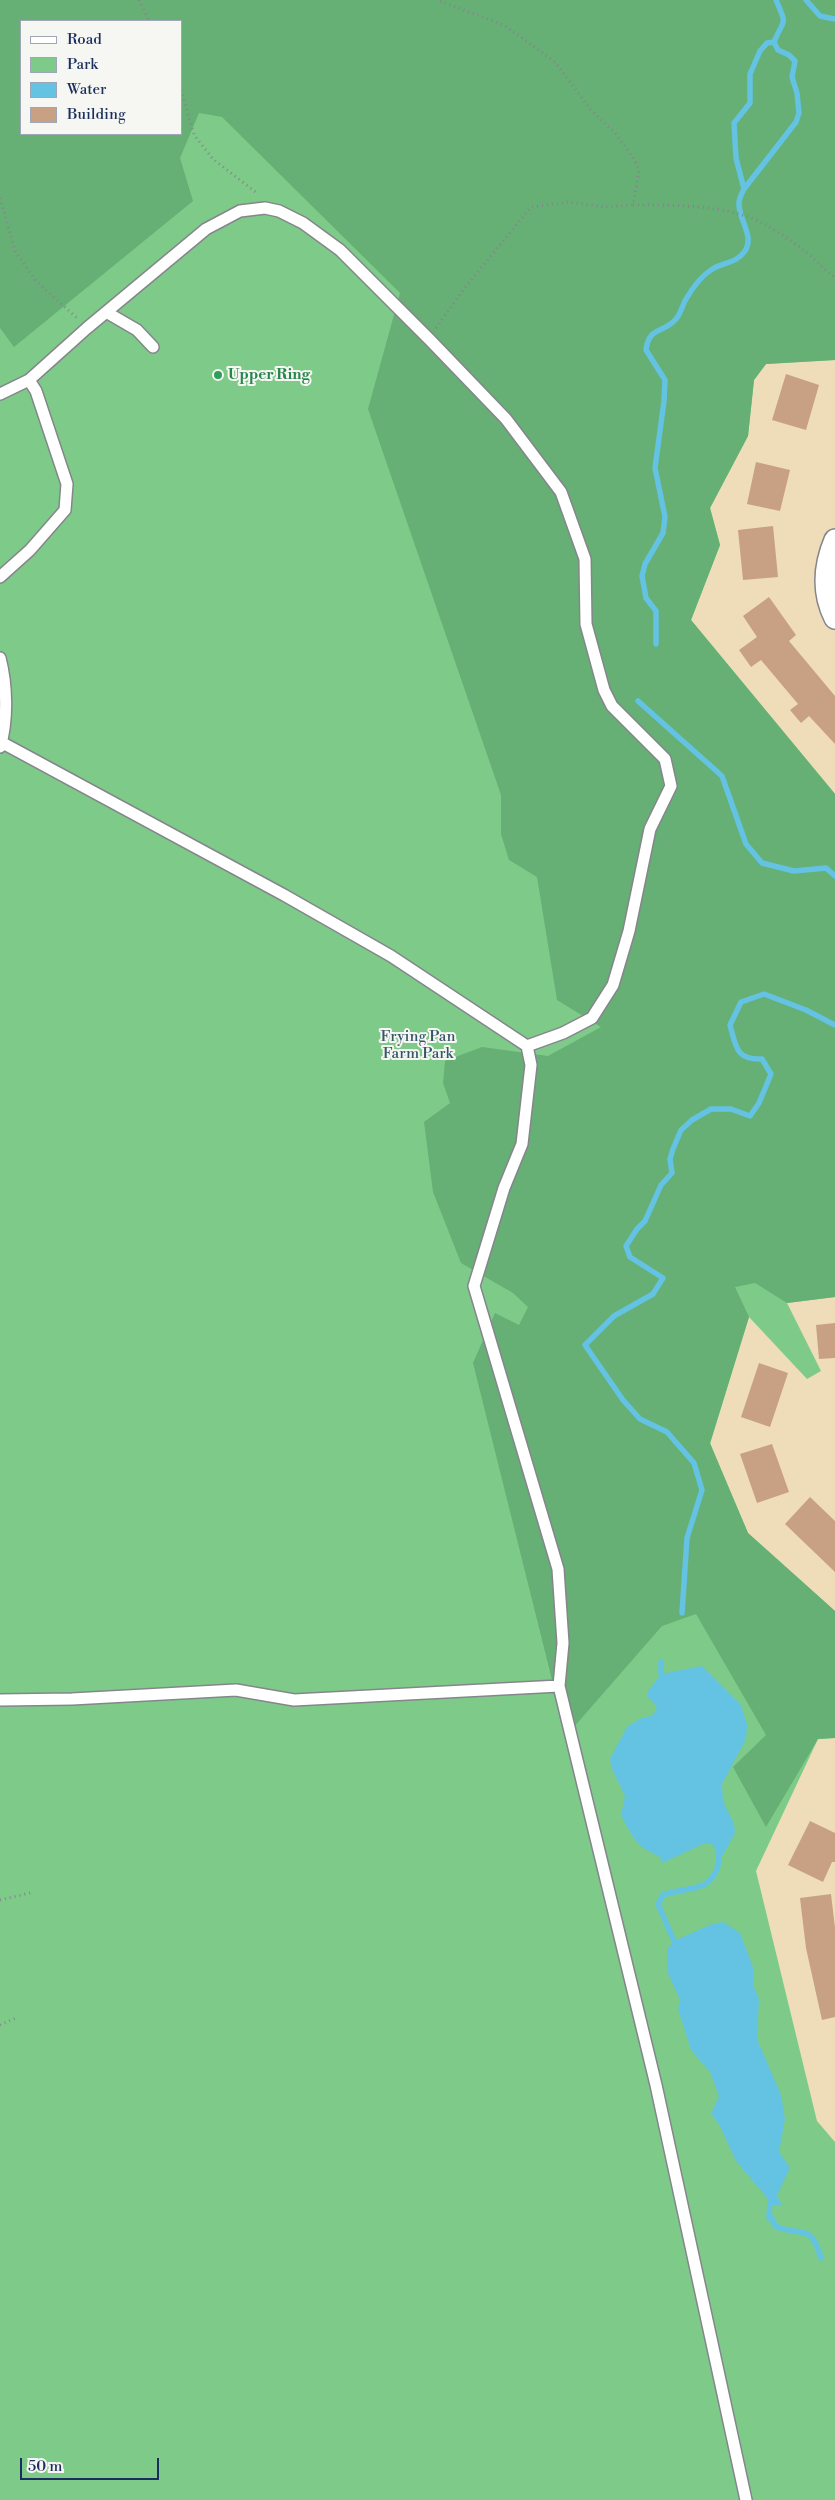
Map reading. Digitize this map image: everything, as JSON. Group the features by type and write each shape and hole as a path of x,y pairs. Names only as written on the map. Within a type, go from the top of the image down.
{"street":[{"path":"835,540 828,555 825,584 826,593 835,618"}],"lane":[{"path":"0,394 29,380 87,328 206,229 240,211 255,208 279,211 303,223 340,250 506,419 561,492 586,559 586,624 604,690 612,706 665,759 672,786 650,829 629,931 613,985 592,1018 563,1034 527,1046"},
{"path":"106,312 137,330 154,347"},
{"path":"0,577 30,550 65,510 67,484 36,391 29,380"},
{"path":"0,658 5,707 1,744 284,896 391,956 527,1046 531,1065 522,1144 504,1188 474,1286 558,1569 564,1643 559,1686 656,2085 746,2500"},
{"path":"0,1700 72,1699 236,1690 294,1700 559,1686"}],"path":[{"path":"139,0 149,20"},
{"path":"436,0 504,25 555,62 590,109 616,134 634,159 638,170 633,205"},
{"path":"182,93 194,135 213,159 279,211"},
{"path":"0,198 15,251 37,282 63,303 87,328"},
{"path":"430,340 463,290 531,207 568,202 604,207 633,205 685,206 734,213 767,225 806,252 835,277"},
{"path":"0,1900 34,1892"},
{"path":"0,2025 18,2017"}],"green space":[{"name":"Frying Pan Farm Park","path":"0,0 835,0 835,360 766,364 754,380 748,436 710,508 720,545 691,620 835,794 835,1297 787,1303 821,1371 807,1379 749,1317 710,1444 748,1533 835,1611 835,1738 818,1739 756,1871 817,2121 835,2142 835,2500 0,2500"},
{"path":"0,0 835,0 835,360 766,364 754,380 748,436 710,508 720,545 691,620 835,794 835,1297 787,1303 755,1283 735,1287 749,1317 710,1443 748,1533 835,1611 835,1738 818,1739 766,1827 733,1767 766,1735 696,1614 662,1626 566,1736 473,1363 495,1313 519,1325 528,1307 513,1293 461,1263 433,1192 424,1122 450,1103 443,1083 445,1061 482,1047 548,1056 601,1027 557,1000 537,877 509,860 501,834 501,795 368,409 400,293 222,117 199,113 180,158 193,201 14,347 0,328"}],"water":[{"path":"702,1666 741,1705 747,1725 746,1739 722,1784 723,1801 734,1824 735,1833 719,1862 716,1861 716,1851 712,1844 703,1844 662,1863 659,1856 640,1845 628,1829 621,1815 625,1796 612,1769 610,1759 627,1727 639,1719 653,1715 657,1707 648,1697 648,1691 661,1674"},
{"path":"723,1922 740,1933 753,1967 753,1985 759,1999 757,2039 781,2095 785,2119 779,2152 790,2168 777,2195 782,2205 774,2206 736,2161 719,2124 711,2114 719,2096 710,2072 691,2050 678,2009 680,2000 667,1971 667,1949 674,1941 712,1924"}],"building":[{"path":"786,374 819,385 806,430 772,420"},
{"path":"756,462 790,470 780,511 747,504"},
{"path":"773,526 778,577 743,580 738,530"},
{"path":"769,597 796,635 789,641 835,696 835,744 809,716 801,723 790,710 798,704 761,660 751,667 739,650 757,637 743,616"},
{"path":"835,1323 835,1358 819,1359 816,1325"},
{"path":"759,1363 788,1373 770,1427 741,1417"},
{"path":"772,1444 789,1492 757,1503 740,1454"},
{"path":"810,1497 835,1521 835,1572 785,1524"},
{"path":"810,1821 835,1833 835,1862 832,1862 823,1882 788,1865"},
{"path":"831,1894 835,1928 835,2017 822,2020 806,1948 800,1898"}],"waterway":[{"path":"656,644 656,611 646,598 642,576 645,564 663,533 665,517 655,468 665,380 646,350 650,337 676,319 688,295 697,283 715,267 733,261 745,251 748,239 739,209 739,201 744,189 796,122 799,113 797,93 792,77 795,61 789,55 778,50 774,42 783,22 776,0"},
{"path":"806,0 820,16 835,19"},
{"path":"744,189 736,158 734,123 750,103 750,74 760,51 767,43 774,42"},
{"path":"638,701 722,776 746,844 762,863 794,871 826,868 835,876"},
{"path":"682,1613 687,1538 702,1490 694,1463 667,1432 640,1419 623,1400 585,1345 614,1316 653,1294 663,1278 630,1257 626,1246 637,1229 645,1221 661,1185 672,1173 670,1159 681,1130 692,1120 711,1109 731,1109 750,1116 759,1103 771,1074 762,1059 753,1059 738,1051 730,1025 741,1002 764,994 806,1010 835,1025"},
{"path":"661,1662 661,1674"},
{"path":"674,1941 658,1904 663,1895 704,1884 710,1880 719,1862"},
{"path":"770,2200 769,2218 772,2218 775,2226 809,2235 817,2247 821,2258"}],"place":[{"name":"Upper Ring","path":"218,375"}]}
